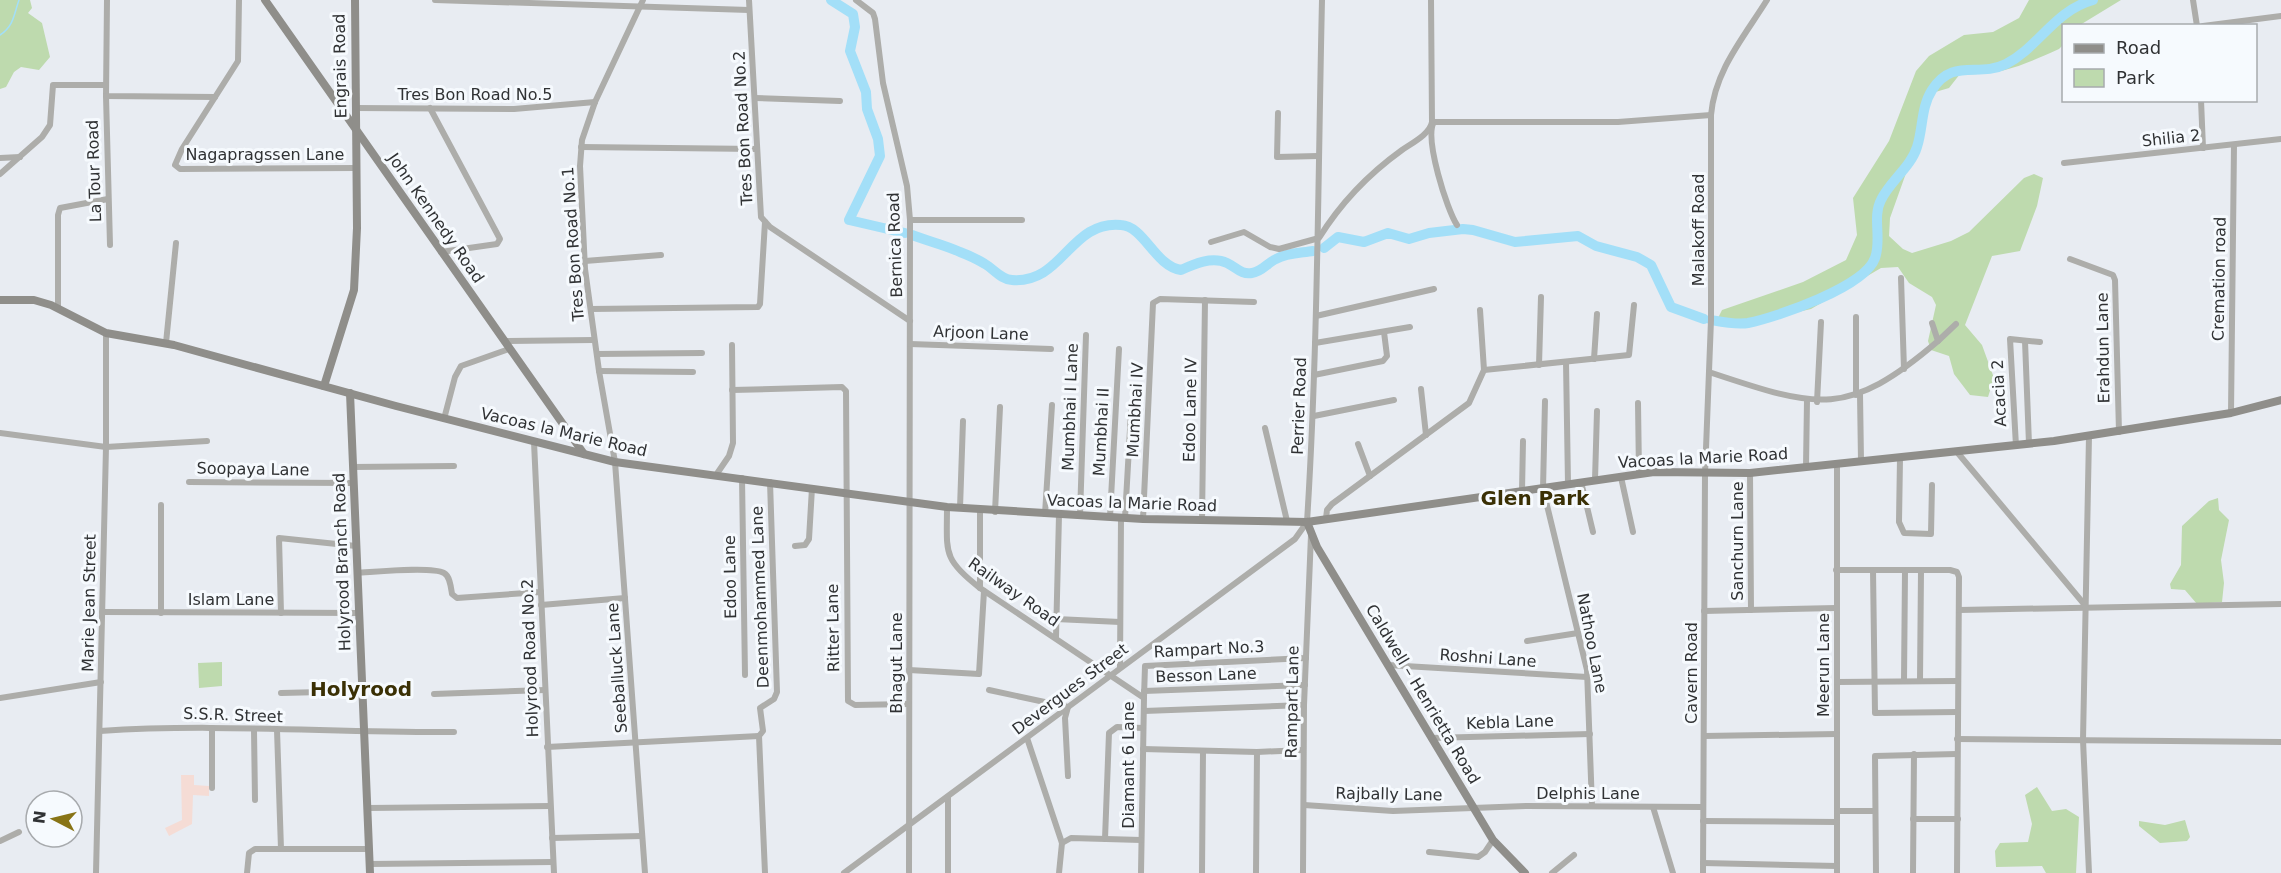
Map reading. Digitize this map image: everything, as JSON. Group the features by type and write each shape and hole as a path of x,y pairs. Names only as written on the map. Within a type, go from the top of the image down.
{"main road":[{"name":"John Kennedy Road","path":"265,0 584,454"},
{"name":"Engrais Road","path":"324,386 354,290 355,0"},
{"name":"Vacoas la Marie Road","path":"0,300 34,300 58,308 106,333 166,344 615,462 947,507 995,512 1143,519 1307,522 1639,474 1750,472 2016,446 2231,413 2281,400"},
{"name":"Holyrood Branch Road","path":"350,393 370,869"},
{"name":"Caldwell – Henrietta Road","path":"1307,522 1317,547 1493,840 1515,870 1525,873"}],"street":[{"name":"La Tour Road","path":"106,0 110,245"},
{"path":"214,97 238,61 239,0"},
{"path":"435,0 595,7 641,2 749,10"},
{"name":"Tres Bon Road No.2","path":"749,0 761,217 765,222 910,321"},
{"name":"Bernica Road","path":"856,0 873,13 875,19 883,83 907,186 910,220 909,501"},
{"name":"Perrier Road","path":"1307,522 1314,416 1322,0"},
{"path":"1431,0 1431,127 1437,171 1457,225"},
{"name":"Malakoff Road","path":"1705,474 1709,372 1713,93 1722,69 1767,0"},
{"path":"2193,0 2197,24"},
{"name":"Tres Bon Road No.1","path":"615,462 594,340 585,261 581,147 595,102 641,2"},
{"path":"2219,24 2281,16"},
{"path":"0,174 42,137 50,125 53,85 106,85"},
{"name":"La Tour Road","path":"106,96 214,97"},
{"name":"Nagapragssen Lane","path":"214,97 182,149 176,165 180,169 356,168"},
{"path":"755,98 840,101"},
{"name":"Tres Bon Road No.5","path":"356,108 514,109 595,102"},
{"path":"2201,102 2203,148"},
{"path":"430,108 500,239 496,244 441,252"},
{"path":"1278,113 1277,157 1318,156"},
{"path":"1211,242 1245,232 1270,247 1279,249 1319,238 1330,220 1374,172 1431,127 1434,122 1618,122 1711,115"},
{"name":"Shilia 2","path":"2064,163 2281,139"},
{"name":"Cremation road","path":"2231,413 2234,144"},
{"path":"581,147 757,149"},
{"path":"0,158 20,157"},
{"path":"58,308 58,215 60,208 108,199"},
{"path":"910,220 1022,219"},
{"path":"591,309 758,307 765,222"},
{"path":"166,344 176,243"},
{"path":"585,261 661,255"},
{"name":"Erahdun Lane","path":"2070,259 2114,275 2119,432"},
{"path":"1901,278 1904,369"},
{"path":"1316,316 1434,289"},
{"path":"1539,365 1540,297"},
{"path":"1205,300 1254,302"},
{"name":"Mumbhai IV","path":"1143,519 1155,301 1205,300"},
{"name":"Edoo Lane IV","path":"1202,521 1205,300"},
{"path":"1484,370 1624,357 1631,352 1634,305"},
{"path":"1326,518 1327,510 1332,504 1469,403 1484,370 1480,310"},
{"path":"1594,359 1598,314"},
{"path":"1856,317 1862,461"},
{"path":"1817,402 1821,322"},
{"path":"1932,323 1938,341"},
{"path":"1709,372 1817,402 1858,395 1904,369 1956,324"},
{"path":"1315,343 1410,327"},
{"path":"1314,375 1383,361 1387,356 1384,332"},
{"name":"Marie Jean Street","path":"96,873 106,447 106,333"},
{"name":"Mumbhai I Lane","path":"1080,515 1086,335"},
{"name":"Acacia 2","path":"2016,446 2010,339 2025,341"},
{"path":"504,341 594,340"},
{"path":"2029,444 2025,341 2040,342"},
{"name":"Arjoon Lane","path":"910,344 1051,349"},
{"path":"716,475 729,456 733,443 732,345"},
{"path":"444,418 455,377 461,366 509,349"},
{"name":"Mumbhai II","path":"1110,517 1119,349"},
{"path":"597,354 702,353"},
{"path":"1566,362 1568,484"},
{"path":"599,370 693,372"},
{"path":"732,390 845,388 845,492"},
{"path":"1421,389 1426,435"},
{"path":"1314,416 1394,400"},
{"path":"1806,467 1807,400"},
{"name":"Nathoo Lane","path":"1545,401 1542,489 1587,677 1592,806"},
{"path":"1638,403 1639,474"},
{"path":"1045,514 1052,405"},
{"path":"995,512 1000,407"},
{"path":"1595,480 1597,411"},
{"path":"1120,667 1123,518 1131,412"},
{"path":"960,508 963,421"},
{"path":"1265,428 1287,520"},
{"path":"0,433 106,447 207,441"},
{"path":"2089,436 2083,740 2089,873"},
{"path":"1522,491 1524,441"},
{"name":"Holyrood Road No.2","path":"534,442 554,873"},
{"path":"1358,444 1370,476"},
{"path":"1957,452 2084,606"},
{"path":"1900,458 1899,522 1904,533 1932,534 1932,485"},
{"name":"Seeballuck Lane","path":"615,462 645,873"},
{"name":"Meerun Lane","path":"1703,863 1837,870 1837,464"},
{"path":"353,467 454,466"},
{"name":"Sanchurn Lane","path":"1750,472 1751,610"},
{"name":"Cavern Road","path":"1702,873 1705,474"},
{"path":"1621,477 1633,532"},
{"name":"Edoo Lane","path":"742,478 746,675"},
{"name":"Soopaya Lane","path":"189,482 354,483"},
{"name":"Deenmohammed Lane","path":"765,873 759,736 763,731 760,708 774,699 777,692 770,482"},
{"path":"1581,482 1593,532"},
{"path":"795,546 805,545 809,539 812,488"},
{"name":"Ritter Lane","path":"845,492 848,701 855,705 909,704"},
{"name":"Bhagut Lane","path":"909,501 909,873"},
{"path":"161,505 161,613"},
{"name":"Railway Road","path":"947,507 947,552 955,567 982,589 1110,674"},
{"path":"909,670 979,674 982,589 980,510"},
{"path":"1056,637 1059,515"},
{"name":"Devergues Street","path":"844,873 1295,539 1307,522"},
{"name":"Rampart Lane","path":"1303,873 1304,705 1311,532"},
{"path":"281,613 279,538 356,546"},
{"path":"357,573 432,570 444,573 448,577 452,594 458,598 541,592"},
{"path":"1836,570 1957,572 1959,577 1957,873"},
{"path":"1873,570 1875,713 1957,712"},
{"path":"1904,681 1905,571"},
{"path":"1920,680 1921,571"},
{"path":"541,605 625,598"},
{"path":"1959,610 2281,604"},
{"path":"1704,611 1836,608"},
{"name":"Islam Lane","path":"102,612 359,613"},
{"path":"1056,619 1120,622"},
{"path":"1527,641 1578,633"},
{"path":"1144,649 1145,666"},
{"name":"Rampart No.3","path":"1144,694 1145,666 1306,658"},
{"name":"Roshni Lane","path":"1388,665 1587,677"},
{"name":"Diamant 6 Lane","path":"1110,674 1144,694 1141,873"},
{"path":"1837,682 1958,681"},
{"path":"0,698 101,682"},
{"name":"Besson Lane","path":"1144,694 1305,685"},
{"path":"434,694 545,690"},
{"path":"989,690 1068,707 1065,718 1068,776"},
{"path":"281,693 363,691"},
{"path":"1144,711 1304,705"},
{"name":"S.S.R. Street","path":"100,730 163,726 365,733 454,732"},
{"path":"1105,839 1109,733 1117,727 1143,728"},
{"path":"212,728 212,788"},
{"path":"254,730 255,800"},
{"path":"277,730 281,849"},
{"name":"Kebla Lane","path":"1431,738 1590,734"},
{"path":"1704,736 1837,734"},
{"path":"547,747 759,736"},
{"path":"1027,738 1062,843 1059,873"},
{"path":"1957,739 2281,741"},
{"path":"1143,749 1257,752 1304,750"},
{"path":"1202,873 1203,751"},
{"path":"1256,873 1257,752"},
{"path":"1913,873 1914,754"},
{"path":"1876,873 1875,756 1957,754"},
{"path":"948,797 948,873"},
{"name":"Rajbally Lane","path":"1304,805 1393,811 1474,807"},
{"path":"368,808 550,806"},
{"name":"Delphis Lane","path":"1474,807 1703,807"},
{"path":"1653,807 1672,873"},
{"path":"1837,811 1875,811"},
{"path":"1913,819 1958,819"},
{"path":"1703,821 1837,822"},
{"path":"0,841 19,832"},
{"path":"552,838 642,836"},
{"path":"1062,843 1071,838 1142,840"},
{"path":"1429,852 1478,857 1485,852 1493,840"},
{"path":"247,873 249,853 255,849 369,849"},
{"path":"1552,873 1574,855"},
{"path":"370,869 553,862"}],"shaded area":[{"path":"181,775 194,775 194,785 209,786 209,796 193,795 192,824 169,836 165,828 182,820"}],"green space":[{"path":"0,0 30,0 32,8 28,13 42,23 50,57 39,70 21,67 14,72 6,87 0,89"},
{"path":"2029,0 2121,0 2082,24 2062,24 2062,46 2059,49 1999,71 1960,74 1949,88 1932,93 1926,99 1920,134 1890,218 1889,236 1903,249 1912,253 1951,241 1969,232 2024,178 2034,174 2043,178 2037,206 2020,251 1992,256 1965,325 1982,345 1994,378 1988,397 1970,395 1954,374 1949,356 1931,350 1928,341 1936,305 1932,297 1909,283 1898,267 1881,268 1811,309 1735,326 1725,324 1718,318 1722,310 1803,282 1846,260 1857,235 1853,198 1889,141 1916,71 1929,56 1964,35 1993,32 2019,18"},
{"path":"2218,498 2219,510 2229,520 2221,560 2224,583 2222,602 2197,604 2185,590 2171,589 2170,584 2181,565 2182,526 2209,501"},
{"path":"222,662 222,686 199,688 198,663"},
{"path":"2037,787 2052,811 2066,809 2079,817 2076,873 2046,873 2042,866 1996,867 1995,851 2000,843 2028,842 2032,824 2025,795"},
{"path":"2185,820 2190,837 2187,841 2160,843 2139,826 2139,821 2165,825"}],"waterway":[{"path":"0,35 11,24 19,0"},
{"path":"831,0 853,14 855,27 850,51 866,92 867,109 878,139 880,156 849,220 905,233"},
{"path":"1711,320 1744,324 1761,320 1819,299 1855,280 1868,269 1875,258 1878,243 1878,207 1885,193 1914,154 1928,97 1940,80 1957,71 1996,68 2006,64 2018,57 2068,12 2093,0"},
{"path":"912,235 969,256 1004,278 1012,280 1029,279 1043,272 1078,241 1104,226 1129,227 1164,261 1181,270 1197,263 1215,260 1227,263 1245,273 1252,273 1280,257 1313,251"},
{"path":"1324,248 1338,237 1364,242 1388,233 1409,239 1429,233 1463,229 1515,242 1578,236 1596,246 1637,257 1651,265 1671,307 1704,319"}],"district":[{"name":"Glen Park","path":"1535,498"},
{"name":"Holyrood","path":"361,689"}]}
